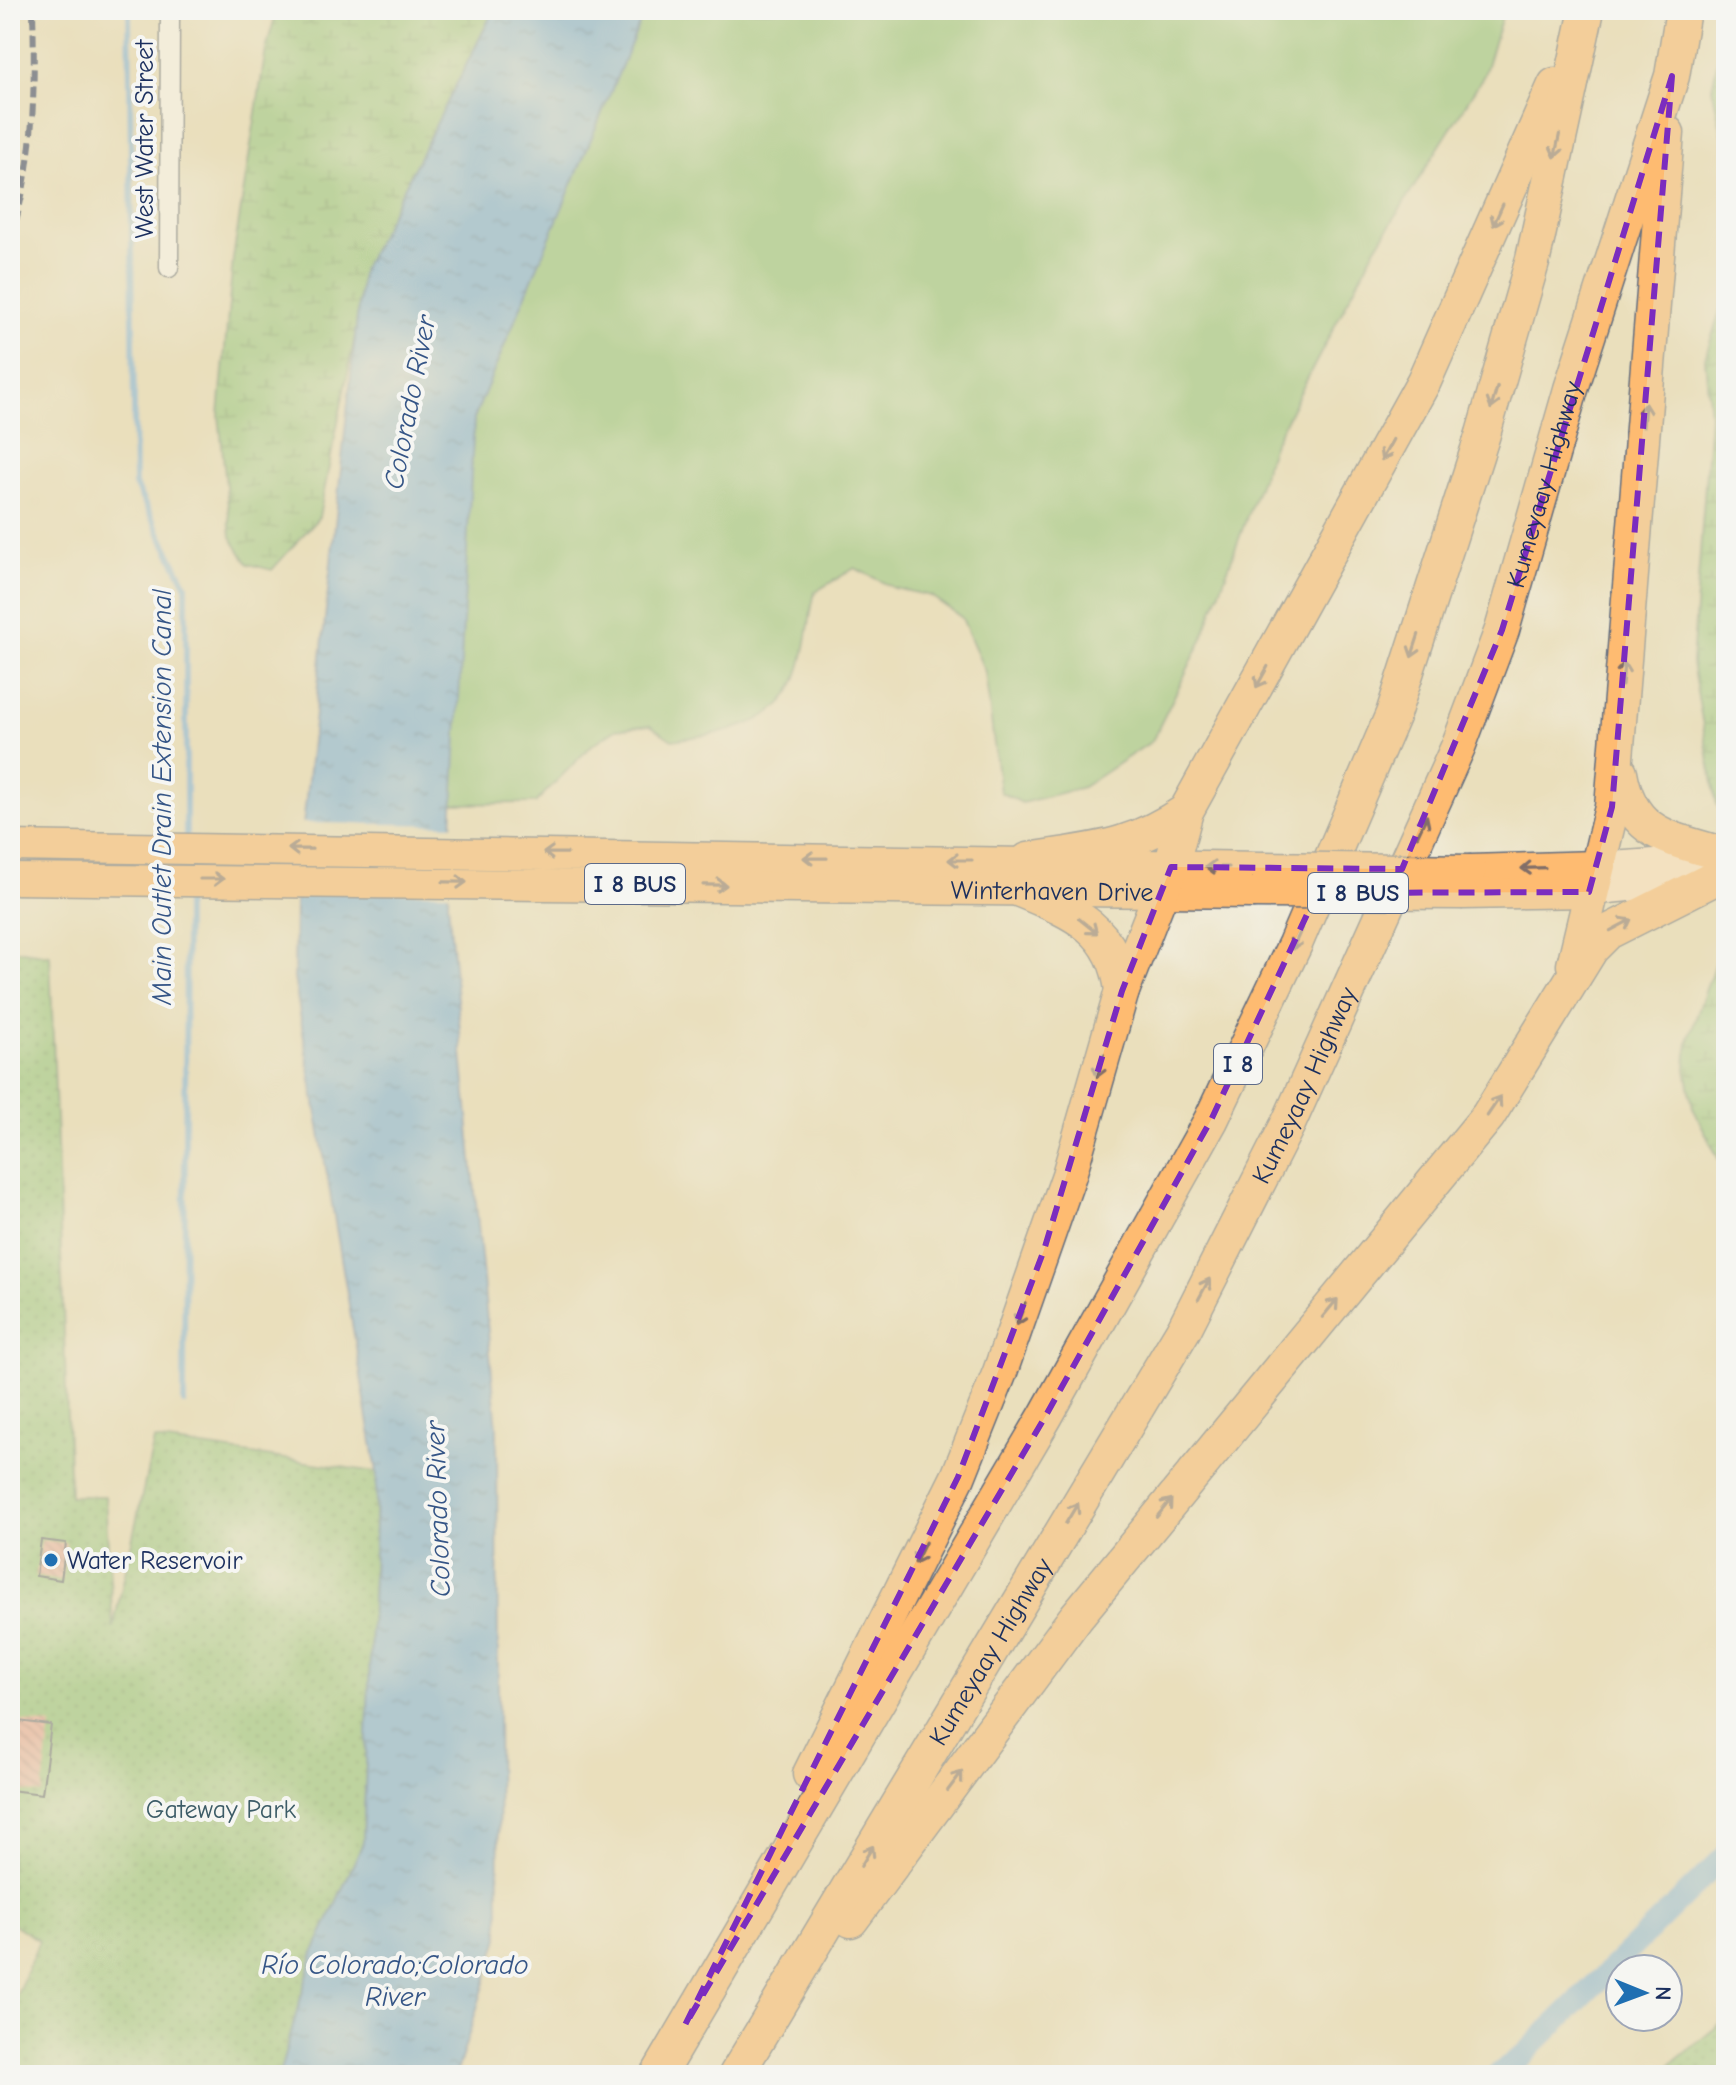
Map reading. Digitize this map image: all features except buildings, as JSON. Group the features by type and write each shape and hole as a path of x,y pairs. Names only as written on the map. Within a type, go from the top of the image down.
{"highway":[{"name":"Kumeyaay Highway","path":"738,2071 1184,1329 1289,1122 1458,747 1502,630 1571,389 1672,76 1683,10"},
{"path":"685,2025 958,1477 1049,1235 1122,991 1166,878 1186,811 1424,381 1586,13"},
{"name":"I 8","path":"658,2075 1045,1417 1211,1120 1295,944 1393,714 1483,434 1533,259 1586,13"},
{"path":"1570,981 1592,879 1612,807 1672,76"},
{"path":"1617,751 1624,794 1638,819 1720,865"},
{"path":"1024,875 1147,836 1186,811"},
{"path":"738,2071 1076,1617 1488,1116 1570,981 1608,932 1720,865"},
{"path":"1024,875 1101,937 1119,966 1122,991"}],"main road":[{"name":"Winterhaven Drive","path":"10,846 378,850 892,874"},
{"name":"Winterhaven Drive","path":"10,879 377,881 892,874 1467,882 1592,879 1655,862 1720,865"}],"street":[{"name":"West Water Street","path":"169,268 170,10"}],"highlighted area":[{"path":"1672,76 1612,807 1589,892 1317,893 1211,1120 1045,1417 685,2025 958,1477 1044,1250 1122,991 1171,867 1402,869 1502,630"}],"green space":[{"path":"277,10 494,10 362,271 355,336 319,517 272,570 248,564 231,537 219,415 233,258 266,49"},
{"path":"645,10 1504,10 1484,75 1372,254 1274,443 1202,640 1152,741 1083,787 1022,803 1000,792 985,672 962,618 931,596 894,588 855,568 815,592 805,649 795,682 786,698 759,719 725,731 672,740 650,725 616,729 592,745 535,803 453,804 474,418"},
{"path":"1723,33 1726,34 1726,150 1712,88"},
{"path":"1726,293 1726,810 1717,806 1692,663 1710,416 1705,358"},
{"path":"1726,931 1726,1161 1719,1160 1693,1108 1686,1069 1688,1041"},
{"name":"Gateway Park","path":"10,949 50,955 70,1496 105,1496 113,1628 154,1440 377,1472 363,1843 314,1952 279,2075 10,2075 10,2011 39,1941 10,1922"},
{"path":"1726,2019 1726,2075 1658,2075"}],"water":[{"name":"Río Colorado;Colorado River","path":"494,10 645,10 474,418 448,902 497,1428 499,1938 456,2075 279,2075 314,1952 363,1843 377,1472 294,978 295,901 362,271"}],"pier":[{"path":"299,823 456,825 453,893 292,891"}],"waterway":[{"name":"Main Outlet Drain Extension Canal","path":"129,10 135,485 186,585 186,839"},
{"name":"Main Outlet Drain Extension Canal","path":"184,1403 186,890"},
{"path":"1497,2075 1523,2055 1726,1855"}],"railway":[{"path":"10,240 24,183 32,126 33,10"}],"place":[{"name":"Water Reservoir","path":"51,1560"}],"water label":[{"name":"Colorado River","path":"409,402"},
{"name":"Colorado River","path":"437,1509"}]}
